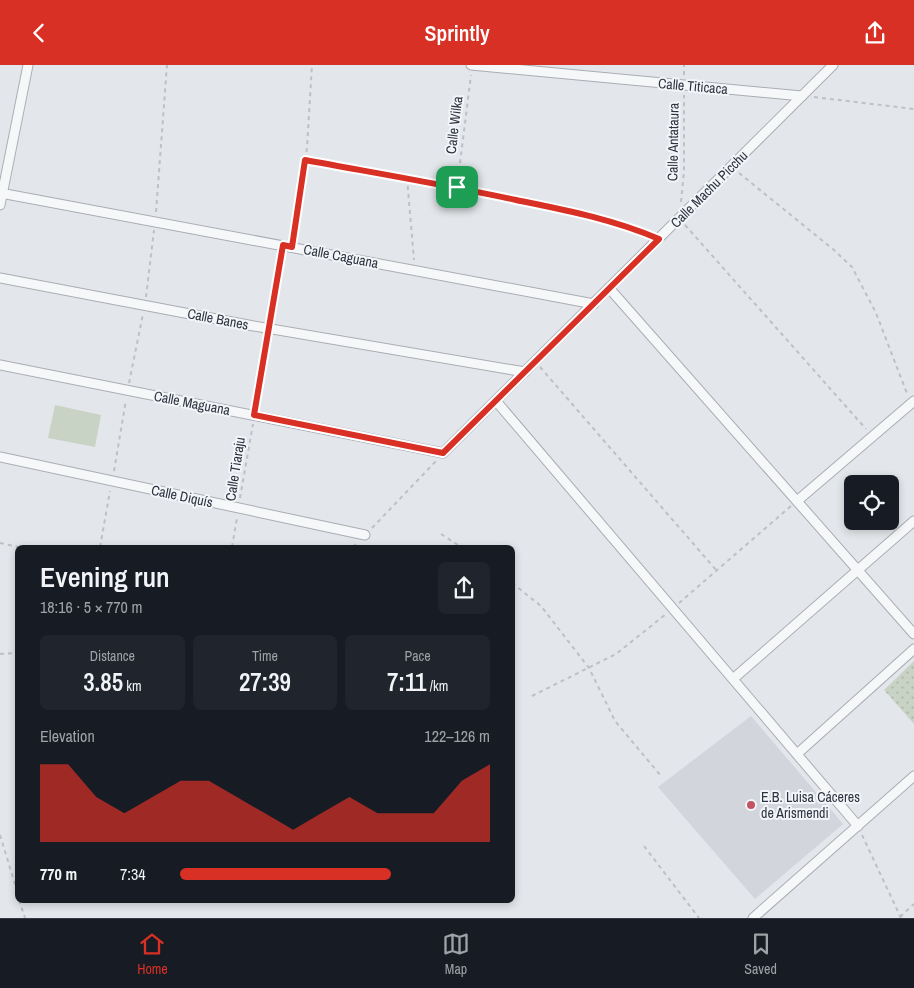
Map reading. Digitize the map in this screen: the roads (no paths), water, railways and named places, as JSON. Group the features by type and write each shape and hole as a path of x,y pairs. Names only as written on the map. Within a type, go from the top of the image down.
{"street":[{"path":"0,205 28,65"},
{"name":"Calle Titicaca","path":"471,65 502,66 802,96"},
{"name":"Calle Machu Picchu","path":"443,453 833,65"},
{"name":"Calle Caguana","path":"1,194 594,304"},
{"name":"Calle Banes","path":"0,278 269,329 525,372"},
{"path":"609,288 914,634"},
{"name":"Calle Maguana","path":"0,365 443,453"},
{"path":"496,401 858,826"},
{"path":"797,501 913,403"},
{"name":"Calle Diquís","path":"0,457 365,535"},
{"path":"733,679 914,521"},
{"path":"797,754 914,649"},
{"path":"752,918 914,776"}],"place":[{"name":"E.B. Luisa Cáceres de Arismendi","path":"751,805"}]}
